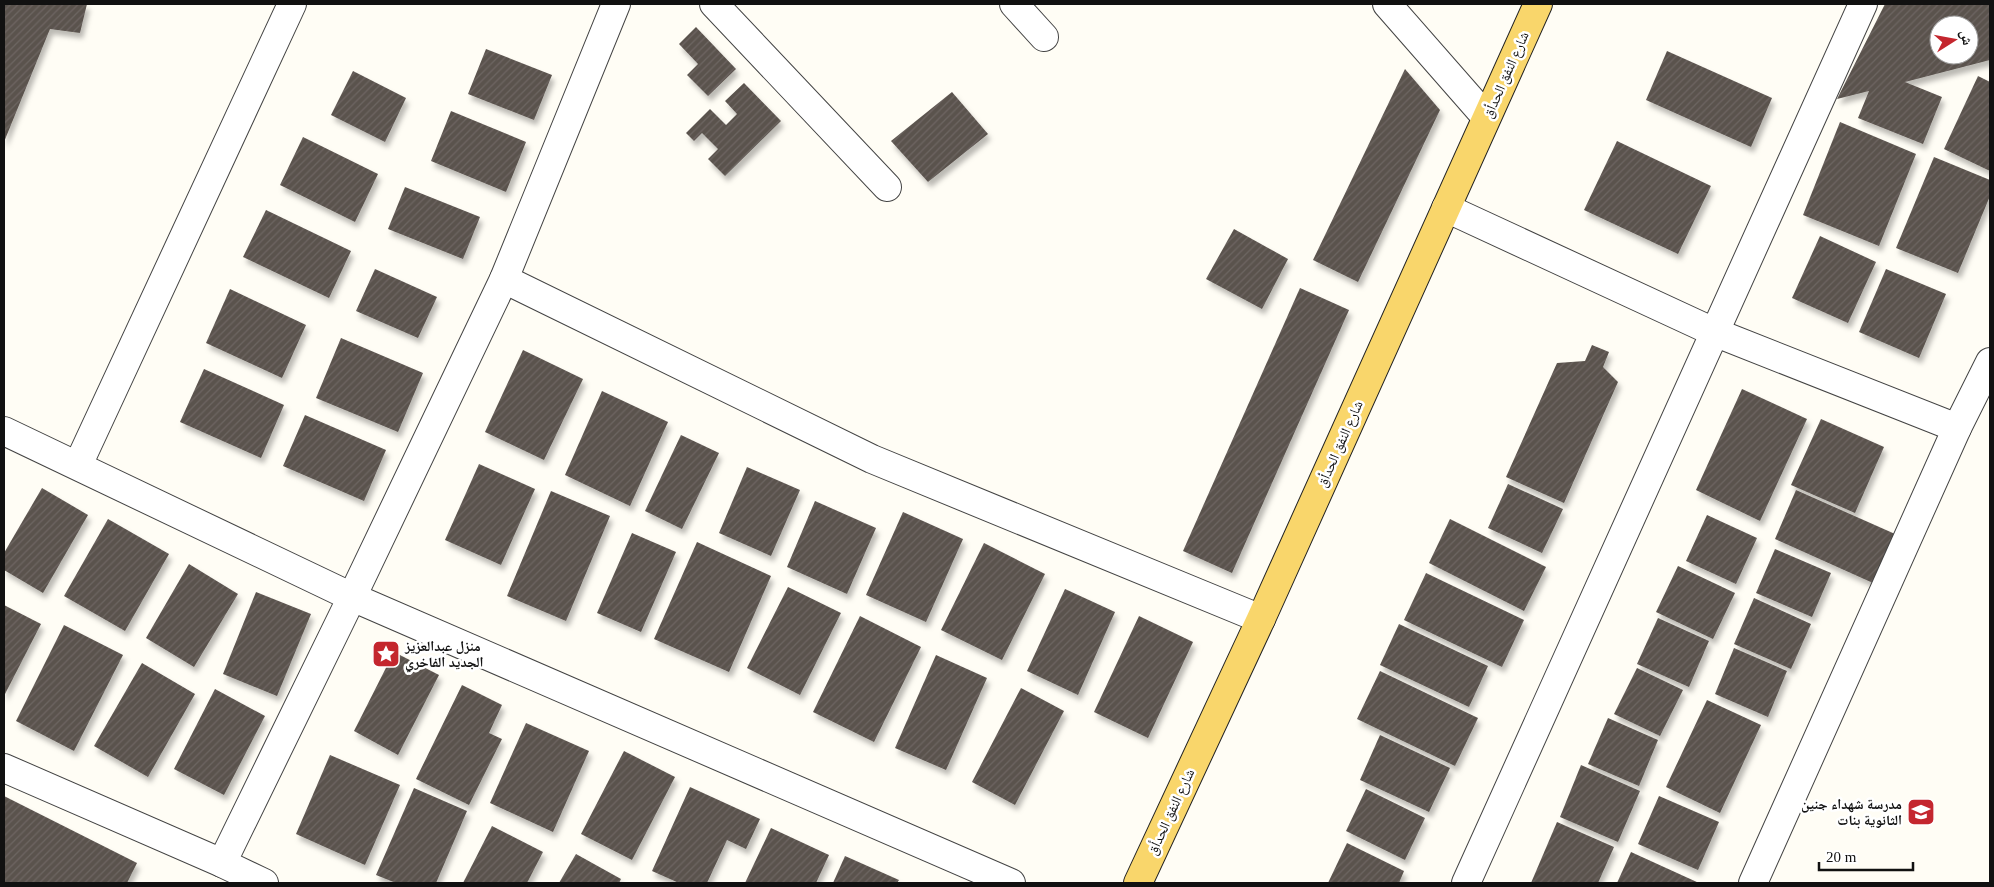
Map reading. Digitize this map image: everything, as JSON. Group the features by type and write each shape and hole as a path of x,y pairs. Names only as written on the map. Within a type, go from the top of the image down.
{"main road":[{"name":"شارع النفق الحدأق","path":"1138,883 1260,619 1538,4"}],"street":[{"path":"78,465 292,4"},
{"path":"222,863 504,279 616,4"},
{"path":"714,4 887,187"},
{"path":"1014,4 1044,38"},
{"path":"1387,4 1486,117"},
{"path":"1466,883 1863,4"},
{"path":"1446,208 1714,332 1957,428"},
{"path":"504,279 872,460 1260,619"},
{"path":"1753,883 1957,428 1990,362"},
{"path":"4,431 352,597 1012,883"},
{"path":"4,768 264,883"}],"building":[{"path":"4,4 87,4 80,33 50,29 4,142"},
{"path":"1885,4 1990,4 1990,60 1979,63 1979,15 1929,15 1929,65 1971,65 1905,82 1942,97 1923,144 1858,118 1869,91 1837,99"},
{"path":"696,27 736,69 708,96 687,75 698,64 679,44"},
{"path":"486,49 552,75 534,120 468,94"},
{"path":"1667,51 1772,98 1751,147 1646,100"},
{"path":"1405,69 1440,110 1358,282 1313,260"},
{"path":"353,71 406,98 385,142 331,115"},
{"path":"1978,76 1990,82 1990,171 1944,149"},
{"path":"744,83 781,121 725,176 708,159 718,149 702,133 694,141 686,133 710,109 726,125 737,114 725,101"},
{"path":"952,92 988,134 928,182 891,141"},
{"path":"451,111 526,142 506,192 431,161"},
{"path":"1840,122 1916,154 1879,246 1803,215"},
{"path":"303,137 378,174 355,222 280,185"},
{"path":"1617,141 1711,186 1678,254 1584,210"},
{"path":"1934,157 1990,180 1990,196 1958,273 1896,248"},
{"path":"405,187 480,217 463,259 388,229"},
{"path":"266,210 351,251 329,298 243,257"},
{"path":"1234,229 1288,259 1262,309 1206,279"},
{"path":"1820,236 1876,262 1848,323 1792,298"},
{"path":"375,269 437,297 418,338 356,311"},
{"path":"1886,269 1946,294 1919,358 1859,332"},
{"path":"1300,288 1349,310 1232,573 1183,551"},
{"path":"230,289 306,325 282,378 206,343"},
{"path":"341,338 423,373 398,432 316,398"},
{"path":"1592,345 1609,352 1603,367 1618,382 1564,503 1506,477 1557,363 1585,361"},
{"path":"523,350 583,379 544,460 485,432"},
{"path":"204,369 284,405 261,458 180,422"},
{"path":"1742,389 1807,419 1760,521 1696,490"},
{"path":"602,391 668,422 630,506 565,475"},
{"path":"305,415 386,450 364,501 283,466"},
{"path":"1821,419 1884,447 1855,513 1791,485"},
{"path":"681,435 719,453 682,529 645,511"},
{"path":"479,464 535,489 501,565 445,540"},
{"path":"747,467 800,490 771,556 719,533"},
{"path":"1508,484 1563,509 1542,553 1488,528"},
{"path":"42,488 88,515 43,593 4,570 4,553"},
{"path":"1796,490 1895,534 1873,583 1775,539"},
{"path":"551,491 610,516 566,621 507,596"},
{"path":"815,501 876,528 847,594 787,567"},
{"path":"903,512 963,539 926,622 866,595"},
{"path":"1707,515 1757,538 1736,584 1686,561"},
{"path":"108,519 169,554 125,631 64,596"},
{"path":"1450,519 1546,567 1524,611 1429,563"},
{"path":"632,533 676,552 641,632 597,613"},
{"path":"697,542 771,576 729,672 654,639"},
{"path":"984,543 1045,574 1002,660 941,630"},
{"path":"1775,549 1831,573 1812,617 1756,593"},
{"path":"189,564 238,594 194,667 146,638"},
{"path":"1678,566 1735,593 1713,639 1656,612"},
{"path":"1426,573 1524,620 1502,667 1404,620"},
{"path":"788,587 841,613 800,695 747,668"},
{"path":"1065,589 1115,612 1078,695 1027,671"},
{"path":"256,592 311,614 277,696 223,674"},
{"path":"1754,598 1811,624 1791,669 1734,644"},
{"path":"4,605 41,624 4,696"},
{"path":"860,616 921,647 874,742 813,712"},
{"path":"1139,616 1193,642 1148,738 1094,712"},
{"path":"1658,618 1709,641 1689,687 1637,664"},
{"path":"1399,624 1488,666 1469,707 1380,665"},
{"path":"64,625 123,655 74,751 16,721"},
{"path":"1734,648 1787,671 1768,717 1715,694"},
{"path":"394,652 439,675 398,755 354,731"},
{"path":"936,655 987,678 946,770 895,748"},
{"path":"142,663 195,694 148,777 94,746"},
{"path":"1637,668 1683,690 1660,736 1614,714"},
{"path":"1380,671 1478,718 1455,766 1357,719"},
{"path":"462,685 502,705 489,733 502,739 469,805 416,779"},
{"path":"1021,688 1064,711 1015,805 972,782"},
{"path":"215,689 265,716 224,795 174,769"},
{"path":"1707,700 1761,725 1720,813 1666,787"},
{"path":"1608,718 1658,740 1639,786 1588,764"},
{"path":"526,723 589,751 553,832 490,803"},
{"path":"1380,735 1450,768 1429,812 1360,780"},
{"path":"624,751 675,777 632,860 581,834"},
{"path":"330,755 400,785 365,865 296,834"},
{"path":"1581,765 1640,791 1618,842 1560,817"},
{"path":"690,787 760,819 746,849 727,840 707,883 679,883 652,871"},
{"path":"414,788 467,811 436,883 396,883 376,875"},
{"path":"1366,789 1425,818 1405,860 1346,831"},
{"path":"4,796 137,863 127,883 4,883"},
{"path":"1659,796 1719,822 1698,870 1638,844"},
{"path":"1557,822 1614,847 1598,883 1531,883"},
{"path":"492,826 543,852 527,883 463,883"},
{"path":"771,828 829,855 816,883 745,883"},
{"path":"1347,843 1404,871 1399,883 1328,883"},
{"path":"1631,852 1699,883 1617,883"},
{"path":"576,854 621,879 619,883 559,883"},
{"path":"845,856 899,880 897,883 833,883"}],"place":[{"name":"منزل عبدالعزيز الجديد الفاخري","path":"386,654"},
{"name":"مدرسة شهداء جنين الثانوية بنات","path":"1921,812"}]}
